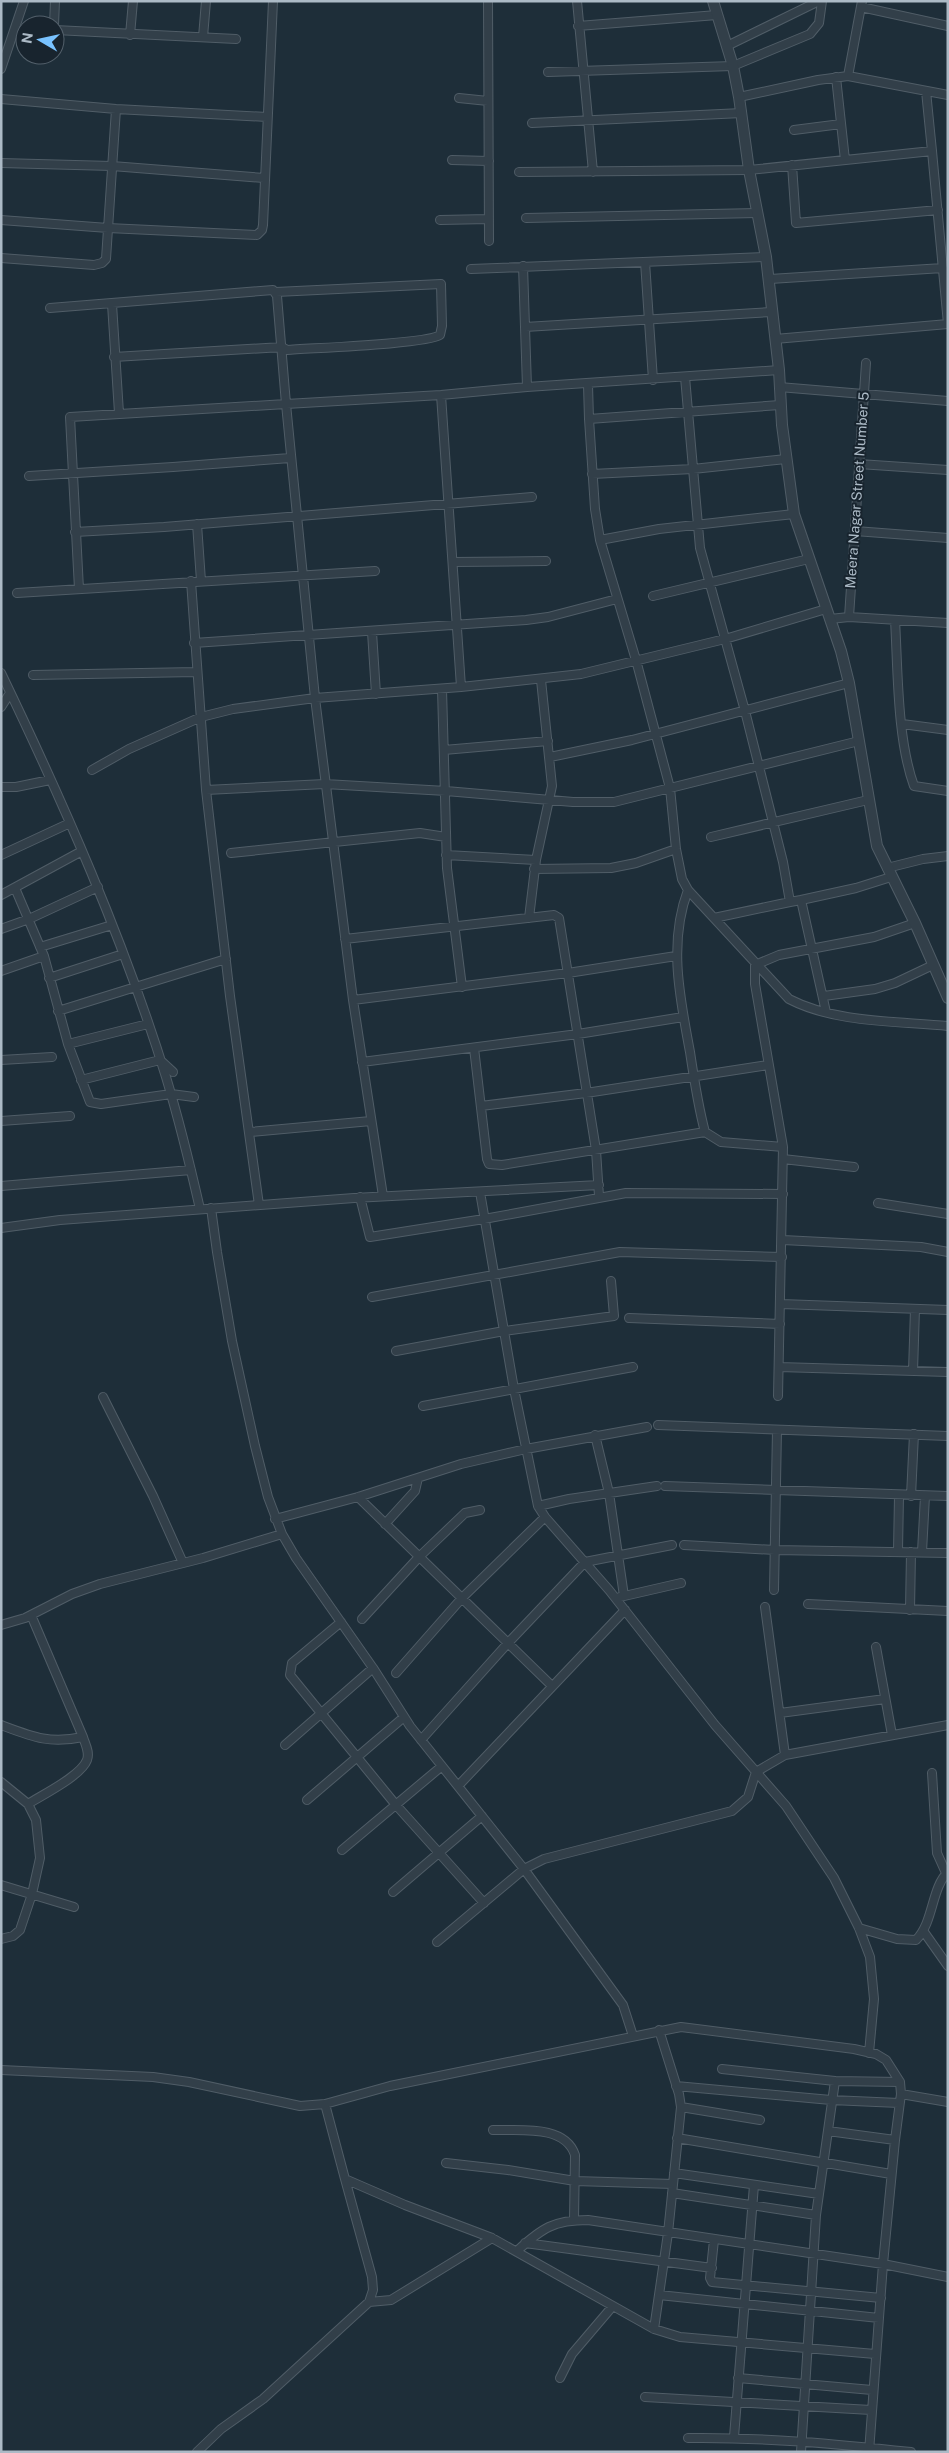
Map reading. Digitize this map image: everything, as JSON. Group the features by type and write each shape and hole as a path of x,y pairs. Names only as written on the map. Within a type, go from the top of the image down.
{"street":[{"path":"20,15 24,1"},
{"path":"55,15 56,1"},
{"path":"130,35 132,1"},
{"path":"203,37 206,1"},
{"path":"1,220 108,228 257,235 262,230 263,225 273,1"},
{"path":"488,1 489,241"},
{"path":"577,1 582,71 593,172"},
{"path":"713,1 727,46 739,96 749,170 770,279 780,404 794,514 849,683 877,846 915,923 948,998"},
{"path":"727,46 821,1"},
{"path":"548,72 732,66 810,34 819,23 821,1"},
{"path":"848,76 862,4 948,26"},
{"path":"578,26 717,15"},
{"path":"1,69 3,58 15,29"},
{"path":"65,31 236,39"},
{"path":"739,96 848,76 948,95"},
{"path":"836,77 845,160"},
{"path":"775,339 948,324 926,91"},
{"path":"460,98 488,101"},
{"path":"1,99 116,109 267,117"},
{"path":"1,258 94,265 102,263 106,259 116,109"},
{"path":"532,123 742,113"},
{"path":"794,130 841,124"},
{"path":"519,172 749,170 932,151"},
{"path":"452,160 489,161"},
{"path":"1,163 112,166 264,178"},
{"path":"792,165 796,223 938,210"},
{"path":"526,218 757,213"},
{"path":"440,220 489,219"},
{"path":"472,269 766,258"},
{"path":"645,262 653,380"},
{"path":"523,266 527,387"},
{"path":"770,279 942,268"},
{"path":"50,308 271,289 276,292 441,284 442,326 440,335 436,338 287,350 282,347 114,357"},
{"path":"276,292 290,458 315,698 353,1000 383,1196"},
{"path":"112,304 119,413"},
{"path":"525,327 772,312"},
{"name":"Meera Nagar Street Number 5","path":"849,617 866,363"},
{"path":"80,589 71,473 70,417 441,395 527,387 588,385 778,370"},
{"path":"685,377 697,524 710,582 745,711 790,902"},
{"path":"588,385 592,474 600,540 636,660 644,698 656,734 670,788 676,849 682,879 688,890 755,965 789,999 802,1006 826,1012 948,1026"},
{"path":"780,387 948,401"},
{"path":"441,395 461,687"},
{"path":"589,419 688,413 780,404"},
{"path":"29,476 290,458"},
{"path":"592,474 693,469 786,459"},
{"path":"859,464 948,470"},
{"path":"75,532 532,497"},
{"path":"600,540 697,524 794,514"},
{"path":"197,524 201,581"},
{"path":"855,531 948,538"},
{"path":"653,596 809,559"},
{"path":"453,562 546,561"},
{"path":"17,593 376,571"},
{"path":"191,581 196,672 206,790 226,959 259,1204"},
{"path":"194,643 372,632 548,617 617,599"},
{"path":"92,770 129,749 201,717 233,709 315,698 442,689 541,680 581,674 828,614 948,623"},
{"path":"894,620 902,724 914,786 948,791"},
{"path":"372,632 376,694"},
{"path":"33,675 196,672"},
{"path":"2,677 70,822 123,954 171,1094 200,1209"},
{"path":"529,918 534,869 552,786 541,680"},
{"path":"550,757 656,734 849,683"},
{"path":"442,689 446,791 446,855 462,987"},
{"path":"1,707 10,693"},
{"path":"902,724 948,730"},
{"path":"444,750 548,741"},
{"path":"206,790 326,784 446,791 593,803 614,802 859,741"},
{"path":"1,787 16,787 50,780"},
{"path":"711,837 868,800"},
{"path":"1,855 70,822"},
{"path":"231,854 333,841 420,834 446,838"},
{"path":"534,869 611,868 636,863 676,849"},
{"path":"1,895 82,851"},
{"path":"446,855 536,860"},
{"path":"714,918 856,888 923,859 948,856"},
{"path":"15,888 44,956 68,1044 90,1102 95,1104 171,1094 194,1098"},
{"path":"1,929 29,919 98,888"},
{"path":"688,890 680,911 676,956 683,1017 705,1132"},
{"path":"802,900 826,1012"},
{"path":"345,939 554,915 559,918 596,1150 599,1196"},
{"path":"755,965 779,955 874,937 915,923"},
{"path":"40,947 112,925"},
{"path":"49,978 123,954"},
{"path":"1,971 44,956"},
{"path":"353,1000 568,973 676,956"},
{"path":"58,1011 226,959"},
{"path":"755,965 755,984 783,1147 783,1240 778,1396"},
{"path":"824,996 874,989 895,983 933,965"},
{"path":"362,1062 578,1034 683,1017"},
{"path":"68,1044 148,1024"},
{"path":"474,1048 489,1164 502,1165 705,1132 721,1142 783,1147"},
{"path":"1,1060 52,1057"},
{"path":"160,1060 173,1072"},
{"path":"81,1080 160,1060"},
{"path":"481,1106 586,1093 768,1065"},
{"path":"1,1121 70,1116"},
{"path":"250,1132 371,1121"},
{"path":"783,1159 854,1167"},
{"path":"1,1186 191,1170"},
{"path":"1,1228 60,1220 259,1204 360,1197 599,1186"},
{"path":"360,1197 370,1237 484,1219 599,1196 672,1191 783,1194"},
{"path":"480,1192 514,1389 538,1506 545,1517 625,1610 715,1725 786,1806 834,1878 859,1928 870,1958 873,1978 873,2026 869,2053"},
{"path":"878,1203 948,1214"},
{"path":"211,1208 232,1341 255,1446 275,1519 282,1534 374,1668 404,1717 524,1869 623,2005 634,2036"},
{"path":"783,1240 921,1247 948,1252"},
{"path":"372,1297 620,1252 782,1257"},
{"path":"396,1351 504,1331 614,1316 611,1281"},
{"path":"781,1304 948,1310"},
{"path":"913,1372 915,1309"},
{"path":"629,1318 780,1324"},
{"path":"424,1406 633,1367"},
{"path":"779,1367 948,1372"},
{"path":"103,1397 153,1496 183,1563"},
{"path":"658,1425 948,1436"},
{"path":"275,1519 358,1497 461,1464 595,1435 647,1427"},
{"path":"774,1590 774,1492 777,1430"},
{"path":"911,1496 914,1434"},
{"path":"595,1435 609,1493 624,1596"},
{"path":"385,1524 415,1491 418,1478"},
{"path":"538,1506 661,1486 774,1492 948,1496"},
{"path":"898,1551 899,1496"},
{"path":"922,1552 925,1496"},
{"path":"358,1497 552,1686"},
{"path":"362,1619 419,1557 465,1514 480,1510"},
{"path":"396,1673 462,1598 545,1517"},
{"path":"1,1625 31,1615 72,1594 100,1584 183,1563 282,1534"},
{"path":"421,1740 508,1643 585,1562 672,1545"},
{"path":"684,1545 775,1550 948,1553"},
{"path":"910,1552 910,1610"},
{"path":"615,1598 682,1582"},
{"path":"808,1604 948,1612"},
{"path":"765,1607 786,1755"},
{"path":"458,1786 625,1610"},
{"path":"28,1804 62,1784 83,1766 88,1759 88,1750 83,1737 31,1615"},
{"path":"341,1622 292,1663 290,1669 294,1682 322,1713 396,1805 484,1903"},
{"path":"876,1647 892,1736"},
{"path":"285,1745 374,1668"},
{"path":"780,1713 885,1699"},
{"path":"307,1800 404,1717"},
{"path":"1,1725 38,1739 52,1741 83,1737"},
{"path":"437,1942 524,1869 563,1853 732,1811 748,1797 756,1772 786,1755 948,1725"},
{"path":"342,1850 442,1766"},
{"path":"859,1928 908,1941 916,1940 924,1932 947,1872 936,1853 932,1773"},
{"path":"1,1782 28,1804 36,1820 40,1858 32,1894 20,1930 13,1936 1,1939"},
{"path":"393,1892 482,1816"},
{"path":"1,1885 74,1907"},
{"path":"924,1932 948,1966"},
{"path":"1,2070 153,2077 189,2082 300,2106 325,2104 390,2086 681,2027 703,2028 869,2053 886,2060 900,2082 902,2094 899,2103 883,2264 868,2450"},
{"path":"654,2329 668,2233 680,2107 676,2086 659,2030"},
{"path":"722,2069 834,2081 900,2082"},
{"path":"801,2452 816,2215 834,2081"},
{"path":"676,2086 831,2100 899,2103"},
{"path":"902,2094 948,2102"},
{"path":"198,2452 221,2429 263,2399 368,2302 373,2290 372,2277 325,2104"},
{"path":"680,2107 760,2120"},
{"path":"493,2130 542,2132 557,2135 567,2140 572,2146 575,2155 574,2220"},
{"path":"828,2131 895,2140"},
{"path":"678,2138 892,2174"},
{"path":"446,2163 508,2170 575,2181 672,2189 752,2205 816,2215"},
{"path":"674,2173 819,2194"},
{"path":"345,2179 404,2205 492,2238 654,2329 680,2337 875,2354"},
{"path":"734,2437 740,2342 754,2185"},
{"path":"517,2251 537,2232 550,2225 574,2220 617,2223 668,2233 883,2264 948,2277"},
{"path":"368,2302 391,2300 492,2238"},
{"path":"714,2240 710,2278 712,2282 881,2298"},
{"path":"525,2243 712,2268"},
{"path":"659,2295 743,2306 880,2318"},
{"path":"560,2378 572,2354 612,2307"},
{"path":"738,2378 872,2390"},
{"path":"645,2397 871,2410"},
{"path":"688,2438 734,2437 802,2440 868,2450 912,2452"}]}
